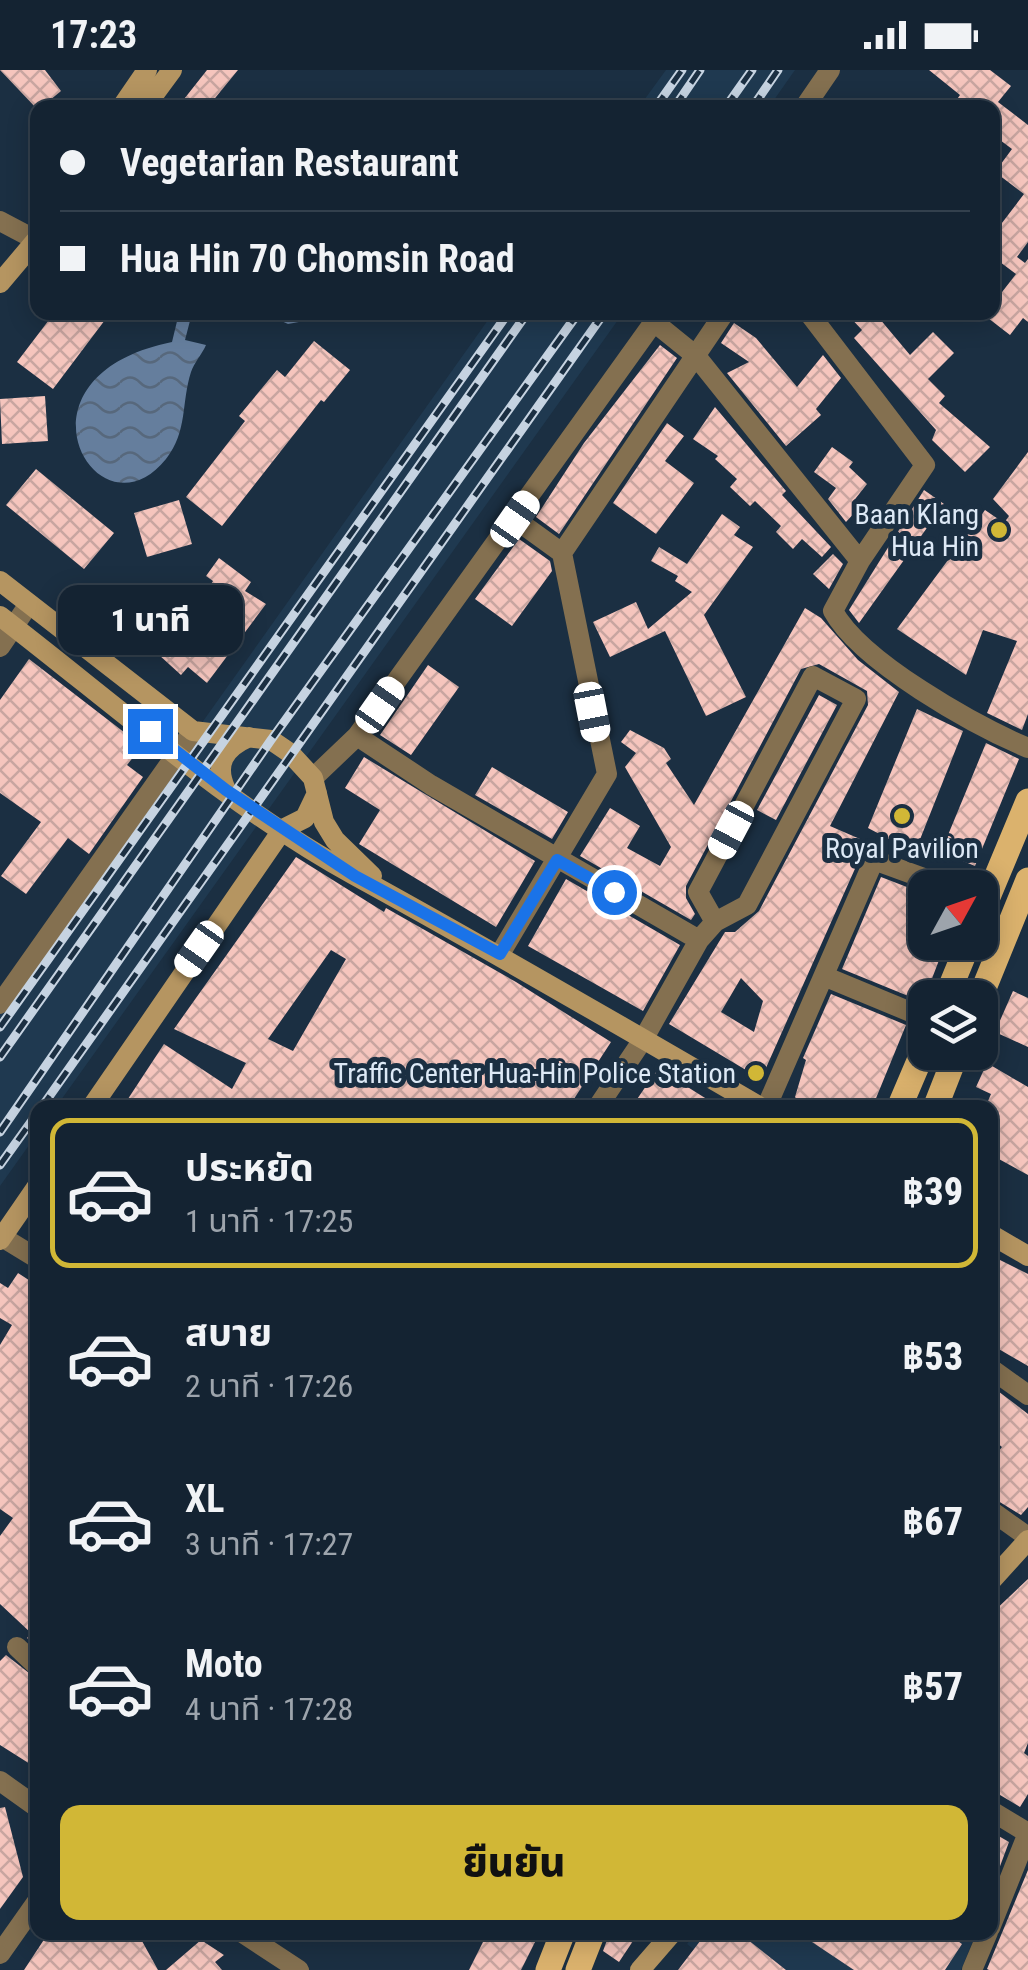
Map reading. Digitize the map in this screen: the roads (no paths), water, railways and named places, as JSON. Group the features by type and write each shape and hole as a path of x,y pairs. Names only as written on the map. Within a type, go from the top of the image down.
{"main road":[{"path":"127,100 148,70"},
{"path":"150,100 172,70"},
{"path":"0,284 30,248"},
{"path":"0,581 193,731 249,737 283,748 315,786 335,840 384,888"},
{"path":"6,621 226,790 355,876 384,888 750,1100"},
{"path":"226,790 220,776 221,760 228,749 249,737"},
{"path":"96,1100 282,829 306,818 315,786"},
{"path":"997,870 1028,801"},
{"path":"987,980 1028,880"},
{"path":"902,1100 915,1070"},
{"path":"938,1100 950,1070"},
{"path":"1,1239 30,1197"},
{"path":"998,1239 1028,1256"},
{"path":"998,1573 1028,1539"},
{"path":"548,1970 560,1940"},
{"path":"640,1970 667,1940"}],"street":[{"path":"809,100 830,70"},
{"path":"0,221 30,236"},
{"path":"315,786 357,736 656,320"},
{"path":"661,320 696,356 860,561"},
{"path":"562,553 720,320"},
{"path":"814,320 925,465 834,602 834,611 848,633 936,699 1028,748"},
{"path":"500,954 607,774 562,553 515,519"},
{"path":"0,647 6,621 29,604"},
{"path":"601,1100 644,1038 699,940 715,922 747,905 856,698 812,676 698,892 715,922"},
{"path":"0,1004 193,731"},
{"path":"357,736 557,860 699,940"},
{"path":"768,1100 826,976 874,860 908,872"},
{"path":"826,976 908,1011"},
{"path":"1,1239 30,1255"},
{"path":"998,1374 1028,1395"},
{"path":"998,1516 1028,1539"},
{"path":"17,1647 30,1659"},
{"path":"0,1781 30,1802"},
{"path":"998,1815 1028,1832 998,1907"},
{"path":"0,1954 30,1911"},
{"path":"253,1940 299,1970"},
{"path":"972,1970 985,1940"}],"water":[{"path":"177,320 190,320 185,340 206,345 191,372 178,438 166,459 140,480 114,482 93,469 79,446 77,417 89,387 120,361 172,342"}],"railway":[{"path":"661,100 682,70"},
{"path":"679,100 700,70"},
{"path":"731,100 752,70"},
{"path":"757,100 778,70"},
{"path":"0,1027 503,320"},
{"path":"0,1057 522,320"},
{"path":"0,1132 271,740 573,320"},
{"path":"47,1100 599,320"},
{"path":"0,1165 30,1123"}],"place":[{"name":"Baan Klang Hua Hin","path":"999,530"},
{"name":"Royal Pavilion","path":"902,816"},
{"name":"Traffic Center Hua-Hin Police Station","path":"756,1073"}]}
